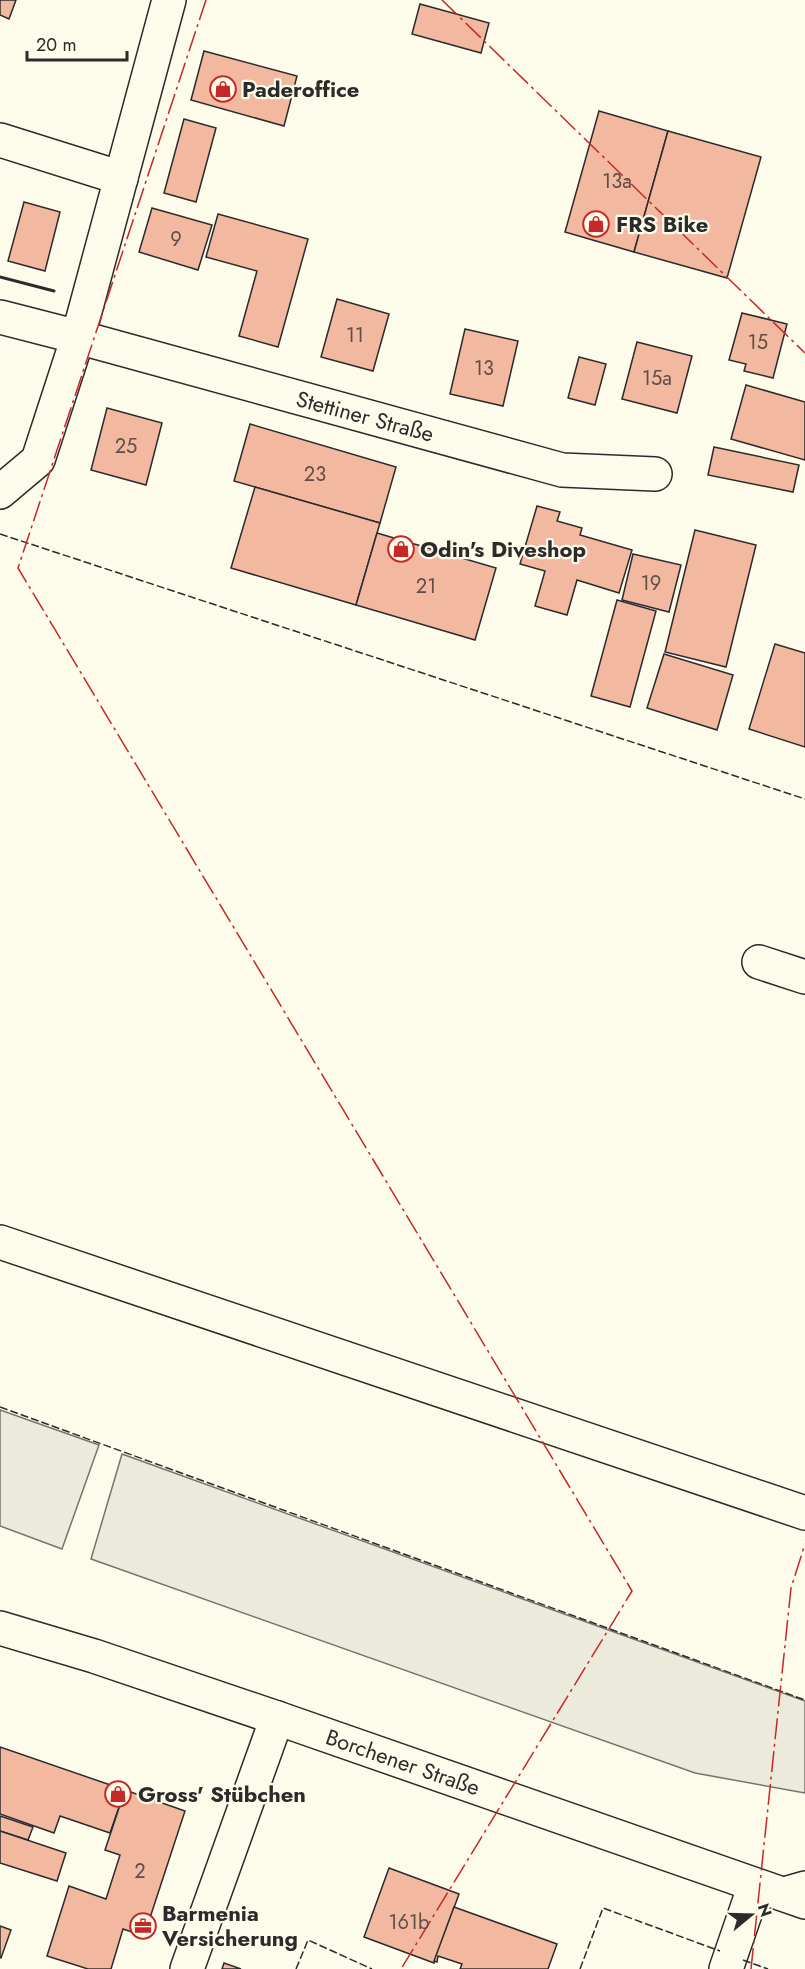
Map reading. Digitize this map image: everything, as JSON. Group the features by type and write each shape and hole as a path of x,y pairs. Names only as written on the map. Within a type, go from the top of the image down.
{"street":[{"path":"0,492 38,460 78,337 170,0"},
{"path":"0,140 121,178"},
{"name":"Stettiner Straße","path":"0,317 562,470 655,474"},
{"path":"759,962 805,977"},
{"path":"0,1242 805,1513"},
{"name":"Borchener Straße","path":"0,1628 94,1656 787,1892"},
{"path":"187,1969 277,1718"},
{"path":"726,1969 787,1892"}],"shaded area":[{"path":"0,1410 99,1445 62,1549 0,1526"},
{"path":"122,1454 805,1701 805,1793 695,1773 91,1559"}],"building":[{"path":"0,0 16,0 9,19 0,15"},
{"path":"420,4 489,23 481,53 412,34"},
{"path":"204,51 297,76 284,126 191,100"},
{"path":"599,111 668,131 634,252 565,232"},
{"path":"184,119 216,128 196,202 164,193"},
{"path":"668,131 761,157 727,278 634,252"},
{"path":"24,202 60,212 45,271 8,261"},
{"path":"152,208 212,225 198,270 139,252"},
{"path":"218,214 308,239 278,347 239,336 257,271 206,257"},
{"path":"337,299 389,314 373,371 321,357"},
{"path":"742,313 787,324 773,378 744,371 746,364 729,360"},
{"path":"465,329 518,341 503,406 450,394"},
{"path":"637,342 692,356 677,413 622,399"},
{"path":"579,357 606,364 595,405 568,398"},
{"path":"746,385 805,402 805,460 731,439"},
{"path":"107,408 162,423 146,485 91,470"},
{"path":"250,424 396,467 380,523 234,481"},
{"path":"714,447 799,465 793,492 708,475"},
{"path":"255,487 380,523 356,605 231,568"},
{"path":"537,506 560,512 557,521 582,528 580,535 632,550 619,593 577,580 567,615 535,606 545,571 520,564"},
{"path":"695,530 756,545 726,667 665,652"},
{"path":"377,533 496,568 475,640 356,605"},
{"path":"633,554 681,565 669,612 622,600"},
{"path":"617,600 656,611 630,707 591,696"},
{"path":"775,644 805,653 805,747 749,729"},
{"path":"664,654 733,675 717,730 647,708"},
{"path":"0,1747 125,1790 110,1833 60,1816 54,1833 0,1814"},
{"path":"125,1790 185,1811 144,1936 123,1929 111,1969 88,1969 47,1956 69,1886 106,1899 120,1855 105,1850"},
{"path":"0,1816 33,1827 28,1840 0,1831"},
{"path":"0,1831 66,1853 57,1881 0,1863"},
{"path":"389,1868 459,1894 434,1963 364,1937"},
{"path":"454,1907 557,1944 548,1969 460,1969 462,1964 438,1956 437,1962 434,1961"},
{"path":"0,1926 11,1930 1,1958 0,1957"},
{"path":"224,1963 241,1969 222,1969"}],"fence":[{"path":"0,534 805,799"},
{"path":"0,1407 805,1700"},
{"path":"580,1969 603,1908 720,1951"},
{"path":"296,1969 308,1940 372,1969"},
{"path":"743,1960 768,1969"}],"wall":[{"path":"0,277 54,291"}],"power":[{"path":"206,0 18,568 632,1591 401,1969"},
{"path":"442,0 805,353"},
{"path":"751,1969 791,1588 805,1544"}],"place":[{"name":"Paderoffice","path":"223,89"},
{"name":"FRS Bike","path":"596,224"},
{"name":"Odin's Diveshop","path":"401,549"},
{"name":"Gross' Stübchen","path":"118,1794"},
{"name":"Barmenia Versicherung","path":"143,1926"}]}
